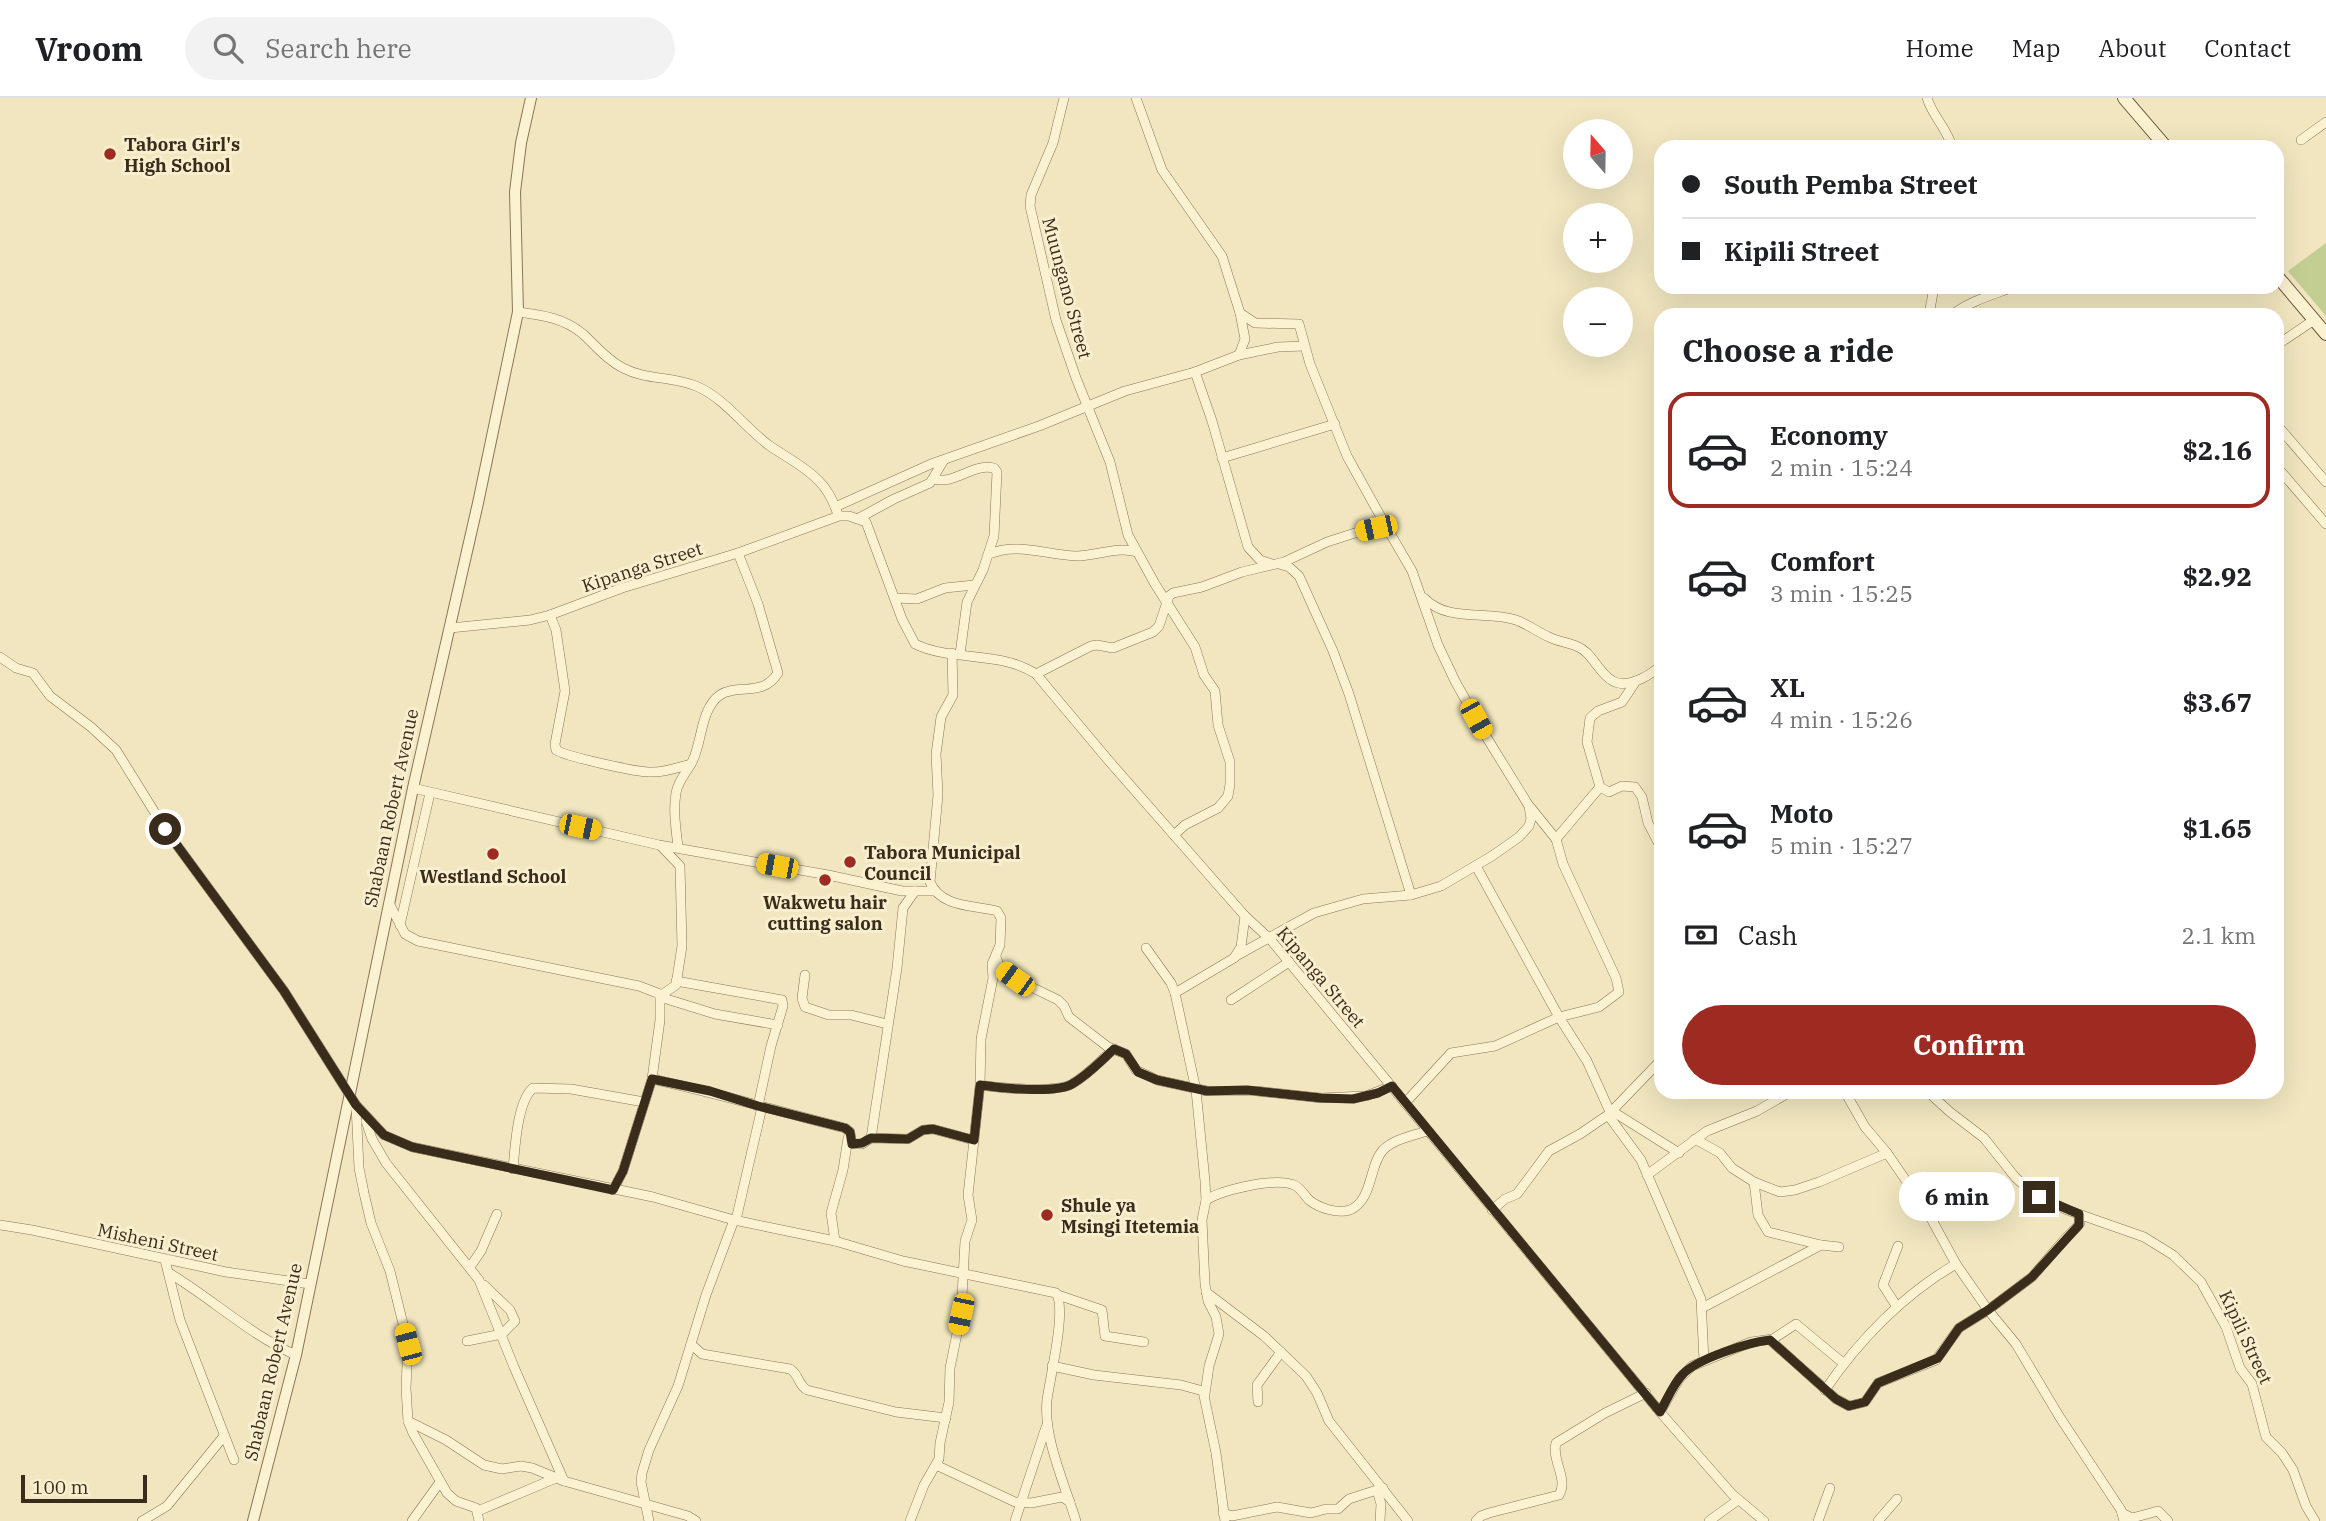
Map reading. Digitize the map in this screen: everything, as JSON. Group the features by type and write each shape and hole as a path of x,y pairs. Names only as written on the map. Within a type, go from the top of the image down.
{"main road":[{"path":"2126,99 2160,140"},
{"path":"2284,284 2326,334"}],"street":[{"name":"Shabaan Robert Avenue","path":"253,1521 296,1355 413,788 518,312 515,192 521,143 531,98"},
{"name":"Muungano Street","path":"1064,98 1053,142 1031,195 1030,206 1056,320 1110,462 1128,534 1166,603 1195,647 1204,675 1213,686 1218,725 1230,762 1230,783 1224,802 1218,808 1185,825 1174,835"},
{"path":"1136,98 1162,170 1222,256 1240,313 1245,339 1239,355"},
{"path":"1927,98 1949,140"},
{"path":"2301,140 2326,122"},
{"path":"1962,308 1998,294"},
{"path":"518,312 543,315 565,322 580,332 608,360 635,373 673,380 709,392 769,445 794,460 820,481 837,512 944,460 1136,388 1195,372 1239,355 1279,347 1304,346"},
{"path":"1240,313 1255,323 1299,324 1304,346 1347,456 1412,571 1438,645 1455,681 1529,806 1556,839 1563,864 1616,978 1619,992 1616,997 1599,1007 1559,1017 1494,1046 1451,1052 1405,1102"},
{"path":"2284,340 2314,320"},
{"path":"1195,372 1248,547 1260,560 1289,567 1299,576 1333,651 1411,895"},
{"path":"1222,458 1335,424"},
{"path":"2284,433 2326,482"},
{"path":"859,518 926,486 934,479 944,460"},
{"path":"910,1521 924,1485 936,1465 949,1402 950,1368 961,1314 965,1241 972,1220 968,1195 980,1085 981,1039 993,978 992,964 1000,946 1002,926 998,912 942,898 934,891 930,882 938,795 936,754 942,717 953,695 956,653 967,602 989,554 994,536 998,484 996,470 985,467 944,481 934,479"},
{"path":"2284,475 2326,524"},
{"name":"Kipanga Street","path":"450,628 505,624 550,615 622,588 738,553 837,512 859,518 871,531 905,627 915,644 936,652 990,657 1036,674 1245,916 1270,939 1660,1412 1738,1500 1764,1521"},
{"path":"1036,674 1090,646 1113,648 1153,632 1159,626 1166,603 1173,593 1202,587 1242,572 1275,564 1358,532 1387,528"},
{"path":"994,536 1007,548"},
{"path":"989,554 1007,548 1077,556 1120,550 1137,552"},
{"path":"678,847 674,811 678,783 691,764 706,717 715,700 725,692 761,687 773,680 778,673 758,604 738,553"},
{"path":"894,598 916,599 945,588 974,585"},
{"path":"1421,595 1432,606 1451,612 1518,621 1548,637 1580,647 1610,679 1619,683 1636,681"},
{"path":"550,615 556,630 565,691 556,750 577,758 644,772 664,771 691,764"},
{"path":"0,657 16,668 33,673 50,696 92,727 116,750 165,829 284,991 356,1105 377,1129 394,1140 412,1147 653,1197 735,1220 835,1241 903,1261 1054,1291 1058,1295 1102,1310 1105,1336 1144,1342"},
{"path":"1654,669 1636,681 1622,702 1598,711 1590,718 1587,742 1600,787 1609,792 1622,786 1631,786 1639,791 1654,835"},
{"path":"1556,839 1600,787"},
{"path":"413,788 659,845 902,891 934,891"},
{"path":"400,925 430,793"},
{"path":"1175,993 1314,913 1373,897 1411,895 1431,890 1509,846 1526,831 1531,819 1529,806"},
{"path":"659,845 677,861 680,869 682,946 674,987 660,996"},
{"path":"1476,866 1559,1017 1587,1060 1610,1113 1636,1151 1696,1288 1702,1308 1704,1361"},
{"path":"871,1138 897,968 903,908 915,891"},
{"path":"389,903 405,934 418,942 639,986 660,996 715,1014 778,1025"},
{"path":"1236,957 1241,947 1245,916"},
{"path":"1146,948 1175,993 1196,1090 1206,1200 1202,1220 1206,1292 1216,1317 1219,1334 1209,1366 1205,1394 1224,1517 1277,1507 1315,1513 1338,1509 1349,1499 1380,1489"},
{"path":"996,955 1000,968 1015,979 1058,1000 1065,1006 1069,1017 1114,1049 1126,1054 1138,1072 1157,1080 1196,1090 1256,1091 1353,1099 1378,1093 1392,1086"},
{"path":"1231,1000 1289,962"},
{"path":"805,975 802,998 806,1007 887,1024"},
{"path":"649,1521 641,1482 642,1473 649,1450 678,1386 706,1295 735,1220 783,1006 780,998 676,982"},
{"path":"613,1190 626,1163 652,1079 660,1020 660,996"},
{"path":"980,1085 1008,1089 1066,1086 1090,1071 1114,1049"},
{"path":"1492,1210 1503,1200 1517,1194 1549,1151 1610,1113 1654,1067"},
{"path":"652,1079 721,1094 849,1130"},
{"path":"513,1169 521,1114 527,1095 533,1088 571,1089 644,1102"},
{"path":"1647,1175 1707,1131 1757,1111 1778,1099"},
{"path":"1849,1099 1865,1127 1927,1211 1956,1264 2016,1344 2123,1517 2132,1518 2158,1511 2168,1521"},
{"name":"Kipili Street","path":"1936,1099 1984,1138 2015,1177 2032,1193 2079,1214 2150,1240 2173,1255 2201,1282 2226,1327 2240,1368 2252,1384 2266,1437 2282,1453 2293,1470 2306,1506 2315,1521"},
{"path":"356,1105 363,1193 371,1223 390,1271 408,1344 406,1388 408,1421 413,1433 447,1493 474,1507 478,1516 560,1479"},
{"path":"364,1113 372,1139 386,1163 479,1280 514,1316 513,1325 502,1334 467,1341"},
{"path":"1610,1113 1679,1153"},
{"path":"849,1130 852,1144 871,1138 908,1139 923,1130 933,1129 974,1140"},
{"path":"835,1241 831,1213 843,1170 849,1130"},
{"path":"1206,1200 1242,1188 1282,1182 1298,1186 1310,1200 1321,1207 1349,1210 1370,1186 1382,1151 1393,1143 1427,1132"},
{"path":"1695,1139 1720,1153 1729,1166 1754,1182 1775,1191 1787,1192 1819,1182 1886,1153"},
{"path":"1754,1182 1758,1215 1764,1228 1773,1234 1839,1247"},
{"path":"470,1267 481,1251 497,1214"},
{"path":"1770,1340 1825,1390 1849,1406 1865,1402 1878,1383 1938,1358 1959,1328 1988,1310 2037,1272 2079,1225 2079,1214"},
{"name":"Misheni Street","path":"0,1225 226,1272 310,1284"},
{"path":"1702,1308 1821,1245"},
{"path":"1897,1307 1883,1285 1898,1247"},
{"path":"165,1260 180,1320 234,1460"},
{"path":"1825,1390 1843,1363 1897,1307 1934,1277 1956,1264"},
{"path":"169,1273 218,1304 277,1347 296,1355"},
{"path":"479,1280 560,1479"},
{"path":"1206,1292 1281,1352 1306,1376 1317,1392 1329,1421 1380,1489 1408,1521"},
{"path":"1058,1295 1058,1328 1047,1399 1047,1425 1076,1521"},
{"path":"1660,1412 1684,1372 1751,1342 1770,1340 1794,1324 1798,1324 1843,1363"},
{"path":"691,1344 702,1354 790,1369 796,1374 801,1386 807,1390 896,1412 946,1418"},
{"path":"1258,1402 1257,1385 1281,1352"},
{"path":"1052,1366 1094,1375 1197,1388 1205,1394"},
{"path":"1476,1521 1489,1513 1559,1495 1563,1486 1554,1453 1556,1443 1605,1413 1646,1393"},
{"path":"408,1421 446,1440 484,1465 502,1469 521,1466 688,1516 696,1521"},
{"path":"1015,1521 1047,1425"},
{"path":"142,1521 167,1506 224,1436"},
{"path":"936,1465 1007,1500 1021,1503 1062,1497 1070,1502"},
{"path":"412,1521 440,1482"},
{"path":"1818,1521 1830,1488"},
{"path":"1380,1489 1380,1521"},
{"path":"1878,1521 1897,1499"},
{"path":"1709,1521 1738,1500"}],"green space":[{"path":"2326,243 2326,316 2288,271"}],"place":[{"name":"Tabora Girl's High School","path":"110,154"},
{"name":"Westland School","path":"493,854"},
{"name":"Tabora Municipal Council","path":"850,862"},
{"name":"Wakwetu hair cutting salon","path":"825,880"},
{"name":"Shule ya Msingi Itetemia","path":"1047,1215"}],"route":[{"path":"165,829 284,991 356,1105 377,1129 394,1140 412,1147 482,1163 613,1190 623,1171 652,1079 710,1091 845,1128 850,1132 852,1144 871,1138 908,1139 923,1130 933,1129 974,1140 980,1085 1008,1089 1063,1087 1090,1071 1114,1049 1126,1054 1138,1072 1196,1090 1247,1090 1353,1099 1366,1097 1392,1086 1427,1132 1660,1412 1679,1379 1692,1366 1751,1342 1770,1340 1836,1399 1849,1406 1865,1402 1873,1387 1882,1380 1936,1360 1959,1328 2032,1277 2079,1225 2079,1214 2039,1197"}]}
